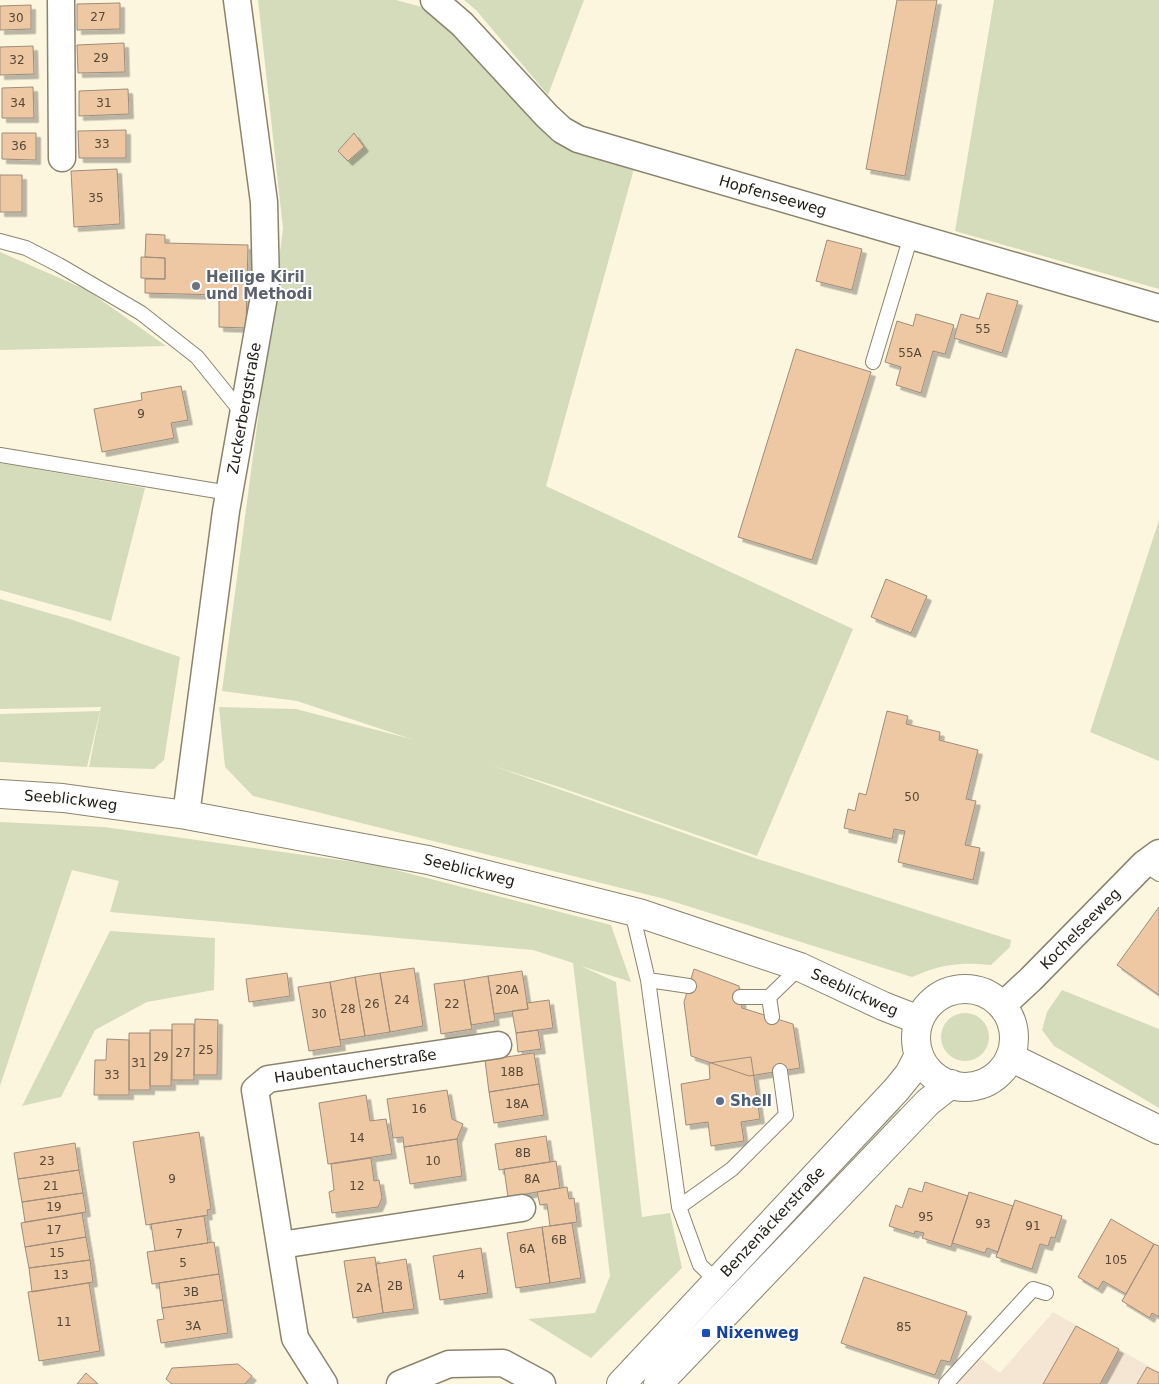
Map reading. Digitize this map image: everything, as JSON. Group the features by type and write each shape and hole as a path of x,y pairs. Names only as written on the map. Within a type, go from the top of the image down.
{"main road":[{"name":"Seeblickweg","path":"0,794 63,798 186,815 428,860 632,912 800,967 919,1020"},
{"path":"952,990 980,991 1002,1006 1012,1026 1014,1042 1010,1057 998,1073 990,1079 971,1086 951,1084 943,1081 928,1070 919,1055 916,1037 919,1020 923,1011 936,998 952,990"},
{"name":"Benzenäckerstraße","path":"621,1384 896,1090 909,1074 919,1055"},
{"path":"1010,1057 1159,1130"},
{"name":"Benzenäckerstraße","path":"658,1384 928,1102 951,1084"}],"street":[{"path":"61,0 62,158"},
{"name":"Zuckerbergstraße","path":"186,815 229,493 266,285 264,202 238,0"},
{"name":"Hopfenseeweg","path":"434,0 462,24 547,116 562,130 578,139 1159,308"},
{"name":"Kochelseeweg","path":"1002,1006 1154,864"},
{"name":"Haubentaucherstraße","path":"315,1380 295,1338 255,1090 268,1079 498,1045"},
{"path":"281,1245 522,1208"},
{"path":"400,1384 449,1364 503,1363 542,1384"}],"lane":[{"path":"873,362 911,236"},
{"path":"0,241 26,248 59,264 141,313 197,357 243,414"},
{"path":"0,454 229,493"},
{"path":"632,912 648,980 678,1206 700,1265 717,1281"},
{"path":"740,996 770,997 800,967"},
{"path":"648,980 689,986"},
{"path":"770,997 772,1018"},
{"path":"678,1206 732,1169 786,1115 780,1071"},
{"path":"946,1384 1033,1288 1046,1293"}],"shaded area":[{"path":"1053,1312 1159,1372 1159,1384 956,1384 980,1358 1000,1373"}],"green space":[{"path":"258,0 396,0 422,7 454,30 542,125 635,165 546,486 853,629 757,856 490,765 755,858 1011,940 1010,947 991,965 950,965 912,977 665,899 253,796 225,767 219,707 296,709 411,739 297,701 222,691 283,229"},
{"path":"464,0 584,0 548,95 476,10"},
{"path":"994,0 1159,0 1159,289 955,231"},
{"path":"0,252 87,290 166,346 0,350"},
{"path":"0,463 145,488 111,621 0,590"},
{"path":"1159,520 1159,761 1090,732"},
{"path":"0,599 73,620 180,657 164,760 154,769 89,767 101,707 0,709"},
{"path":"100,711 87,767 0,762 0,714"},
{"path":"0,822 104,827 376,865 611,925 631,982 581,966 616,982 642,1217 670,1213 682,1268 591,1358 528,1319 595,1313 610,1276 573,963 533,950 110,912 119,881 72,870 0,1086"},
{"path":"110,931 215,938 214,990 147,1002 95,1030 61,1097 22,1106"},
{"path":"1062,990 1159,1029 1159,1108 1054,1046 1042,1030 1047,1012"},
{"path":"960,1013 970,1013 982,1020 989,1032 989,1042 982,1054 970,1061 960,1061 952,1057 945,1050 941,1042 941,1032 945,1024 952,1017"},
{"path":"898,1107 903,1112 647,1377 644,1374"}],"building":[{"path":"897,0 937,0 905,176 866,169"},
{"path":"120,3 120,29 77,30 77,4"},
{"path":"31,5 31,29 0,30 0,6"},
{"path":"124,43 125,72 78,73 77,45"},
{"path":"33,46 34,74 0,75 0,47"},
{"path":"33,87 34,118 2,118 2,88"},
{"path":"128,89 129,114 79,116 79,91"},
{"path":"126,130 126,158 79,158 78,131"},
{"path":"2,133 36,133 36,160 2,159"},
{"path":"354,133 364,147 348,161 338,151"},
{"path":"117,169 120,224 74,227 71,171"},
{"path":"0,175 22,175 22,212 0,212"},
{"name":"Heilige Kiril und Methodi","path":"146,234 165,235 165,243 248,245 246,328 219,327 219,295 145,293 145,279 165,279 165,258 145,257"},
{"path":"827,240 862,249 852,290 816,281"},
{"path":"141,257 165,258 165,279 141,278"},
{"path":"987,293 1018,301 1002,353 954,338 961,314 979,319"},
{"path":"916,314 954,325 945,354 933,351 921,393 896,385 901,367 885,362 897,321 913,326"},
{"path":"796,349 871,372 812,560 738,537"},
{"path":"181,386 188,420 171,423 174,438 102,452 94,409 142,400 141,393"},
{"path":"886,579 927,596 911,633 871,617"},
{"path":"887,711 908,716 906,724 940,732 939,740 978,750 966,799 976,801 965,845 980,848 973,880 898,862 905,831 894,829 892,839 844,828 848,809 855,811 859,793 866,795"},
{"path":"1159,907 1159,995 1117,965"},
{"path":"414,968 423,1026 390,1032 380,973"},
{"path":"694,969 739,986 742,1008 793,1024 800,1068 749,1076 691,1056 684,1002"},
{"path":"522,971 528,1009 494,1014 488,976"},
{"path":"287,973 290,996 249,1002 246,979"},
{"path":"380,973 390,1032 365,1036 355,977"},
{"path":"488,976 495,1021 471,1025 464,980"},
{"path":"355,977 365,1036 340,1040 330,982"},
{"path":"464,980 472,1029 441,1034 434,984"},
{"path":"330,982 341,1046 309,1051 298,987"},
{"path":"549,1000 553,1028 516,1033 512,1011 528,1009 527,1003"},
{"path":"195,1019 218,1020 217,1075 194,1075"},
{"path":"172,1024 194,1024 194,1080 172,1080"},
{"path":"150,1030 172,1030 171,1086 150,1086"},
{"path":"538,1030 541,1049 518,1052 516,1033"},
{"path":"129,1033 150,1033 150,1090 129,1090"},
{"path":"107,1039 129,1040 129,1095 94,1095 95,1060 106,1060"},
{"path":"534,1053 539,1084 489,1092 485,1060"},
{"name":"Shell","path":"751,1057 760,1119 741,1122 744,1141 711,1146 708,1122 686,1125 681,1084 710,1079 709,1063"},
{"path":"539,1084 544,1115 494,1123 489,1092"},
{"path":"447,1090 452,1119 463,1124 457,1139 404,1147 403,1137 393,1138 387,1099"},
{"path":"366,1095 370,1121 386,1119 392,1154 328,1164 319,1103"},
{"path":"199,1132 211,1209 207,1210 208,1215 146,1225 133,1142"},
{"path":"546,1136 550,1162 499,1170 495,1144"},
{"path":"457,1139 462,1176 410,1184 404,1147"},
{"path":"75,1143 79,1170 18,1179 14,1153"},
{"path":"371,1158 374,1181 379,1180 382,1198 378,1207 332,1213 329,1192 334,1190 331,1164"},
{"path":"556,1161 560,1188 508,1197 504,1169"},
{"path":"79,1170 83,1193 22,1202 18,1179"},
{"path":"925,1182 968,1196 951,1247 922,1238 924,1233 915,1231 914,1234 889,1226 896,1205 902,1208 909,1188 922,1192"},
{"path":"567,1187 569,1199 574,1198 577,1222 550,1226 547,1204 540,1205 537,1192"},
{"path":"969,1192 1013,1206 998,1252 987,1248 985,1253 952,1243"},
{"path":"83,1193 86,1212 25,1222 22,1202"},
{"path":"1015,1200 1062,1216 1055,1238 1051,1237 1048,1246 1040,1244 1032,1269 996,1257"},
{"path":"82,1213 86,1237 25,1247 21,1223"},
{"path":"204,1216 208,1243 155,1251 151,1224"},
{"path":"1111,1219 1154,1244 1126,1294 1103,1281 1098,1289 1078,1277"},
{"path":"572,1223 581,1278 550,1283 542,1227"},
{"path":"542,1227 550,1283 516,1288 507,1233"},
{"path":"86,1237 90,1260 29,1268 25,1247"},
{"path":"214,1242 219,1274 152,1284 147,1252"},
{"path":"1154,1244 1159,1246 1159,1317 1152,1313 1150,1318 1122,1301"},
{"path":"481,1248 488,1293 440,1300 433,1256"},
{"path":"375,1257 383,1313 353,1318 344,1261"},
{"path":"406,1259 414,1309 383,1313 376,1264"},
{"path":"90,1260 93,1282 32,1292 29,1268"},
{"path":"219,1274 223,1300 162,1308 159,1283"},
{"path":"864,1277 967,1312 950,1362 941,1360 935,1375 841,1343"},
{"path":"89,1283 100,1351 39,1361 28,1292"},
{"path":"223,1300 228,1333 161,1343 157,1320 164,1319 162,1308"},
{"path":"1076,1326 1119,1349 1100,1384 1043,1384"},
{"path":"238,1364 252,1376 245,1384 172,1384 166,1379 172,1368"},
{"path":"1147,1367 1159,1373 1159,1384 1137,1384"},
{"path":"86,1373 98,1384 77,1384"}],"place":[{"name":"Heilige Kiril und Methodi","path":"196,286"},
{"name":"Shell","path":"720,1101"},
{"name":"Nixenweg","path":"706,1333"}]}
